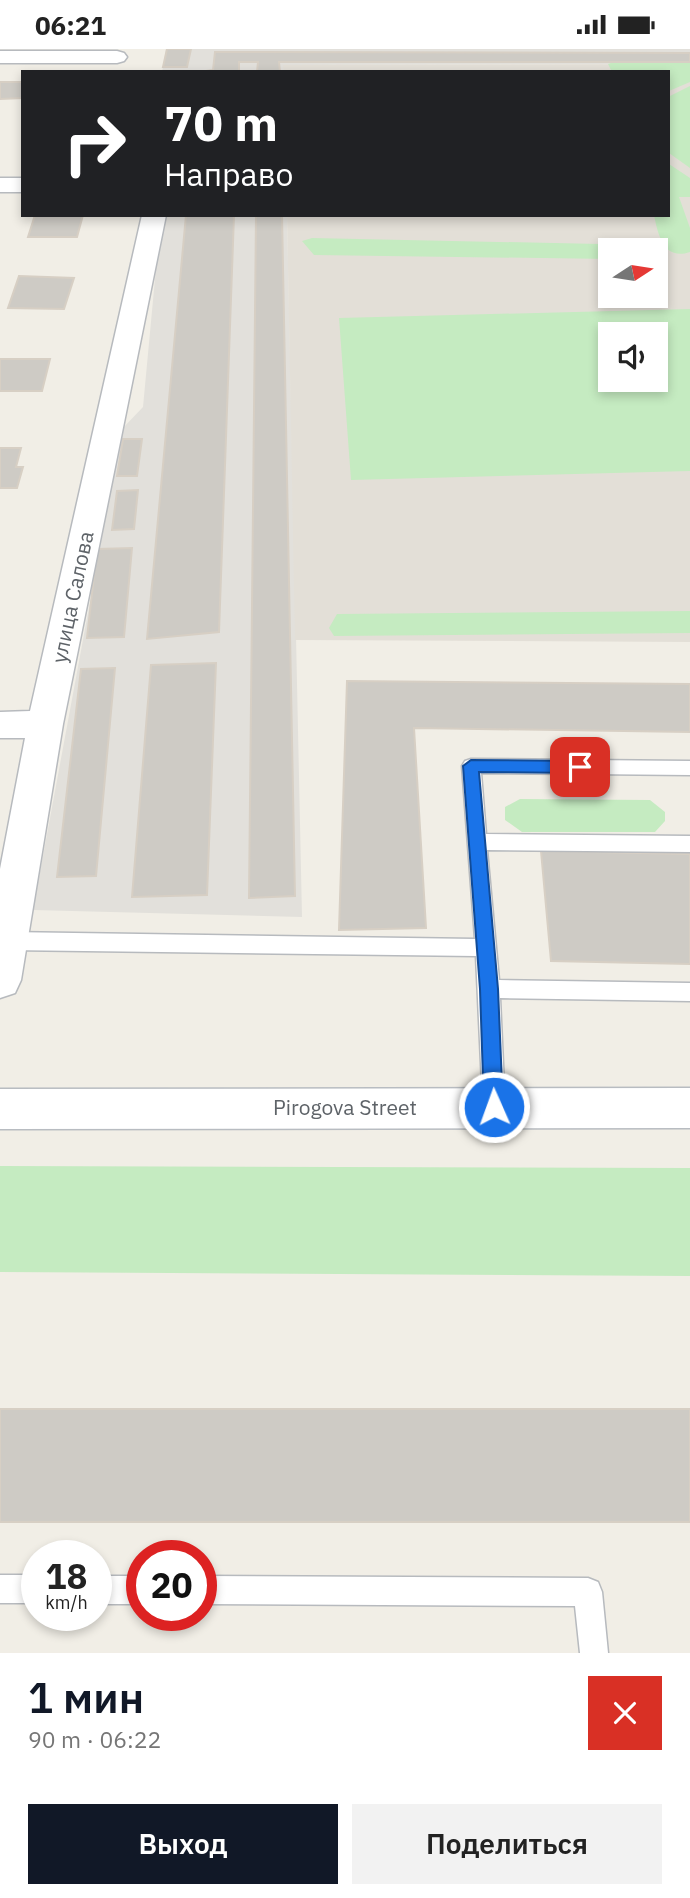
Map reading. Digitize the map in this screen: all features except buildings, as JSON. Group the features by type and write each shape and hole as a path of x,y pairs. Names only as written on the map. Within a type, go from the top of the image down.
{"street":[{"path":"0,57 117,57"},
{"path":"0,185 21,185"},
{"name":"улица Салова","path":"0,980 46,724 153,217"},
{"path":"0,725 46,724"},
{"name":"Pirogova Street","path":"0,1109 690,1108"}],"lane":[{"path":"494,1107 489,989 471,766 690,768"},
{"path":"477,842 690,844"},
{"path":"8,941 484,948"},
{"path":"489,989 690,992"},
{"path":"0,1589 21,1590"},
{"path":"217,1590 588,1592 594,1653"}],"shaded area":[{"path":"166,49 690,49 690,64 284,65 284,70 162,70"},
{"path":"690,64 690,642 295,640 287,217 670,217 670,70 284,70 283,65"},
{"path":"161,217 287,217 302,917 33,910 122,429 143,407"}],"green space":[{"path":"690,63 690,82 670,91 670,70 611,70 608,64"},
{"path":"690,86 690,168 670,154 670,96"},
{"path":"670,165 690,178 690,197 679,197 690,228 690,252 674,253 668,250 668,238 660,238 655,217 670,217"},
{"path":"312,238 598,244 598,259 314,255 302,241"},
{"path":"690,309 690,471 351,480 339,318"},
{"path":"690,611 690,633 334,636 329,628 337,614"},
{"path":"520,799 650,800 665,812 665,821 655,832 522,832 505,820 505,807"},
{"path":"0,1166 690,1168 690,1276 0,1272"}],"route":[{"path":"494,1107 489,989 471,766 580,767"}]}
